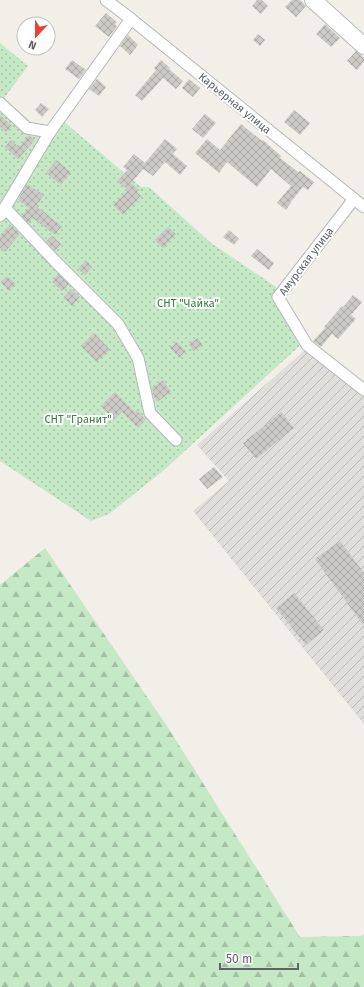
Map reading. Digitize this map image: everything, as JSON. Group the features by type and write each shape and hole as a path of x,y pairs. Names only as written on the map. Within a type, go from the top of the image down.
{"street":[{"name":"Карьерная улица","path":"106,0 364,207"},
{"path":"313,0 364,46"},
{"path":"131,19 50,132 3,212 118,324 138,358 150,413 176,440"},
{"path":"0,103 27,128 50,132"},
{"name":"Амурская улица","path":"354,199 278,297 307,345 364,390"}],"shaded area":[{"path":"305,350 364,396 364,724 193,511 229,481 197,445"}],"green space":[{"name":"СНТ \"Гранит\"","path":"0,43 28,66 4,98 31,122 42,126 53,136 63,121 141,187 149,187 211,243 276,287 307,339 163,471 109,514 91,521 0,461"},
{"path":"45,548 167,726 300,937 361,936 364,934 364,987 0,987 0,585"}],"building":[{"path":"257,0 262,0 268,6 261,14 252,6"},
{"path":"292,0 300,0 306,6 296,17 285,7"},
{"path":"106,13 117,22 115,24 117,26 109,37 95,26"},
{"path":"325,24 340,38 331,47 316,34"},
{"path":"258,34 265,40 260,46 253,40"},
{"path":"128,35 138,45 130,55 120,46"},
{"path":"356,51 364,58 364,61 357,70 347,61"},
{"path":"72,60 86,70 79,79 65,69"},
{"path":"161,60 183,81 176,89 163,78 142,101 135,95 156,70 154,68"},
{"path":"97,79 106,87 99,96 89,89"},
{"path":"189,79 200,88 193,97 182,88"},
{"path":"41,103 49,109 42,117 35,110"},
{"path":"294,110 310,123 300,135 284,122"},
{"path":"205,114 216,123 203,138 192,129"},
{"path":"0,115 12,126 6,132 0,127"},
{"path":"241,124 262,141 263,140 281,156 280,158 314,182 308,190 303,187 286,210 277,203 291,186 271,169 257,187 227,162 219,173 195,153 207,139 220,150"},
{"path":"29,135 35,140 18,159 5,147 11,140 19,147"},
{"path":"165,139 177,149 173,154 187,166 180,175 165,162 153,176 143,169 131,183 139,190 137,192 141,196 123,215 113,205 128,190 117,181 127,170 123,167 134,154 145,163"},
{"path":"56,160 71,172 61,185 46,173"},
{"path":"27,184 44,195 36,206 62,226 55,235 33,218 28,223 22,216 29,208 18,200"},
{"path":"8,226 11,228 12,226 19,233 19,235 5,252 0,248 0,237"},
{"path":"168,227 176,234 163,248 155,240"},
{"path":"229,230 239,239 234,245 223,237"},
{"path":"52,236 61,244 55,251 46,242"},
{"path":"257,249 274,263 269,270 251,256"},
{"path":"86,260 92,267 85,275 78,269"},
{"path":"58,274 69,284 62,291 52,282"},
{"path":"7,276 16,284 9,291 1,283"},
{"path":"71,289 80,297 72,306 63,298"},
{"path":"353,295 362,302 351,315 356,319 338,339 332,334 321,347 313,341"},
{"path":"94,333 110,350 97,362 81,346"},
{"path":"198,338 203,345 193,351 189,344"},
{"path":"177,342 186,351 179,358 170,348"},
{"path":"163,380 171,392 157,402 152,388"},
{"path":"115,392 135,412 137,410 146,420 138,428 122,412 114,420 101,406"},
{"path":"281,412 294,428 256,459 243,443"},
{"path":"214,467 223,477 207,489 199,479"},
{"path":"340,541 364,573 364,626 315,559"},
{"path":"294,593 324,630 306,645 276,608"}],"park label":[{"name":"СНТ \"Чайка\"","path":"188,303"}]}
